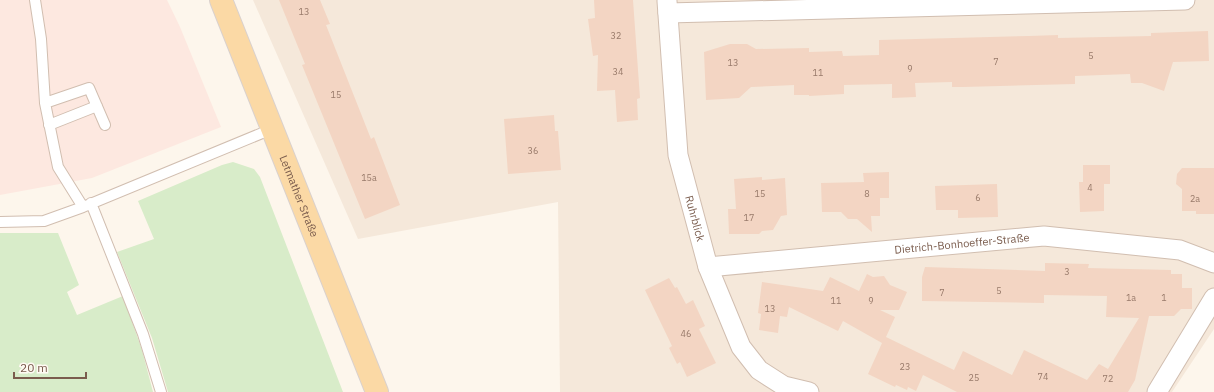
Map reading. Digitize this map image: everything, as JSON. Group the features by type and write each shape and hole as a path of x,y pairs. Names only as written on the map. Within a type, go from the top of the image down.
{"main road":[{"name":"Letmather Straße","path":"221,0 377,392"}],"street":[{"path":"668,7 1185,0"},
{"name":"Ruhrblick","path":"668,7 678,155 708,267 741,347 759,370 784,386 809,392"},
{"name":"Dietrich-Bonhoeffer-Straße","path":"708,267 1044,236 1180,250 1214,263"},
{"path":"1157,392 1214,298"}],"lane":[{"path":"35,0 41,39 45,103 58,167 87,205 143,334 161,392"},
{"path":"45,103 88,88 105,125"},
{"path":"49,125 97,106"},
{"path":"0,222 44,220 87,205 272,129"}],"shaded area":[{"path":"0,0 167,0 180,27 221,127 92,178 0,195"},
{"path":"253,0 1214,0 1214,329 1172,392 560,392 558,202 358,239"}],"green space":[{"path":"233,162 254,169 260,177 343,392 168,392 152,338 117,252 154,239 138,201 222,165"},
{"path":"0,233 58,233 79,285 67,292 77,315 123,296 142,350 153,392 0,392"}],"building":[{"path":"279,0 320,0 330,24 326,25 371,139 374,137 400,205 365,219 302,65 305,64"},
{"path":"594,0 633,0 640,98 637,99 638,120 617,122 615,90 597,91 598,55 593,56 588,19 595,18"},
{"path":"1208,31 1209,61 1173,62 1164,91 1142,83 1131,83 1130,74 1075,76 1075,84 952,87 952,82 915,83 916,97 892,98 892,84 844,85 844,94 809,96 794,95 794,85 751,87 739,98 706,100 704,52 730,44 747,44 756,49 809,48 809,52 842,51 843,56 879,55 879,40 1058,35 1058,38 1151,36 1151,33"},
{"path":"554,115 555,131 558,131 561,170 508,174 504,119"},
{"path":"1083,165 1110,165 1110,184 1104,184 1104,211 1080,212 1079,182 1083,182"},
{"path":"1182,168 1214,168 1214,214 1196,214 1196,211 1182,211 1182,189 1176,184 1177,174"},
{"path":"889,172 889,198 880,198 880,216 871,216 872,232 857,219 848,219 841,212 822,212 821,183 864,182 863,173"},
{"path":"762,177 762,180 785,178 787,215 781,216 773,230 762,231 759,234 729,234 728,209 736,209 734,179"},
{"path":"997,184 998,217 958,218 958,210 936,210 935,186"},
{"path":"1045,263 1089,264 1088,268 1171,270 1171,274 1182,274 1182,288 1192,288 1192,309 1181,309 1174,316 1149,316 1135,380 1128,392 957,392 923,375 916,391 908,387 907,390 896,385 895,387 868,374 882,343 843,321 838,331 789,307 787,317 780,316 778,333 759,330 761,314 758,313 762,282 823,291 830,277 859,291 867,274 873,277 884,276 890,285 907,292 899,310 880,310 895,317 886,337 954,370 963,351 1012,375 1024,350 1087,380 1099,364 1108,369 1139,318 1106,317 1107,296 1044,295 1044,303 922,301 922,277 925,267 1045,271"},
{"path":"669,278 675,288 677,287 686,304 693,300 705,326 699,329 716,363 687,377 680,362 677,364 669,348 672,346 645,290"}]}
